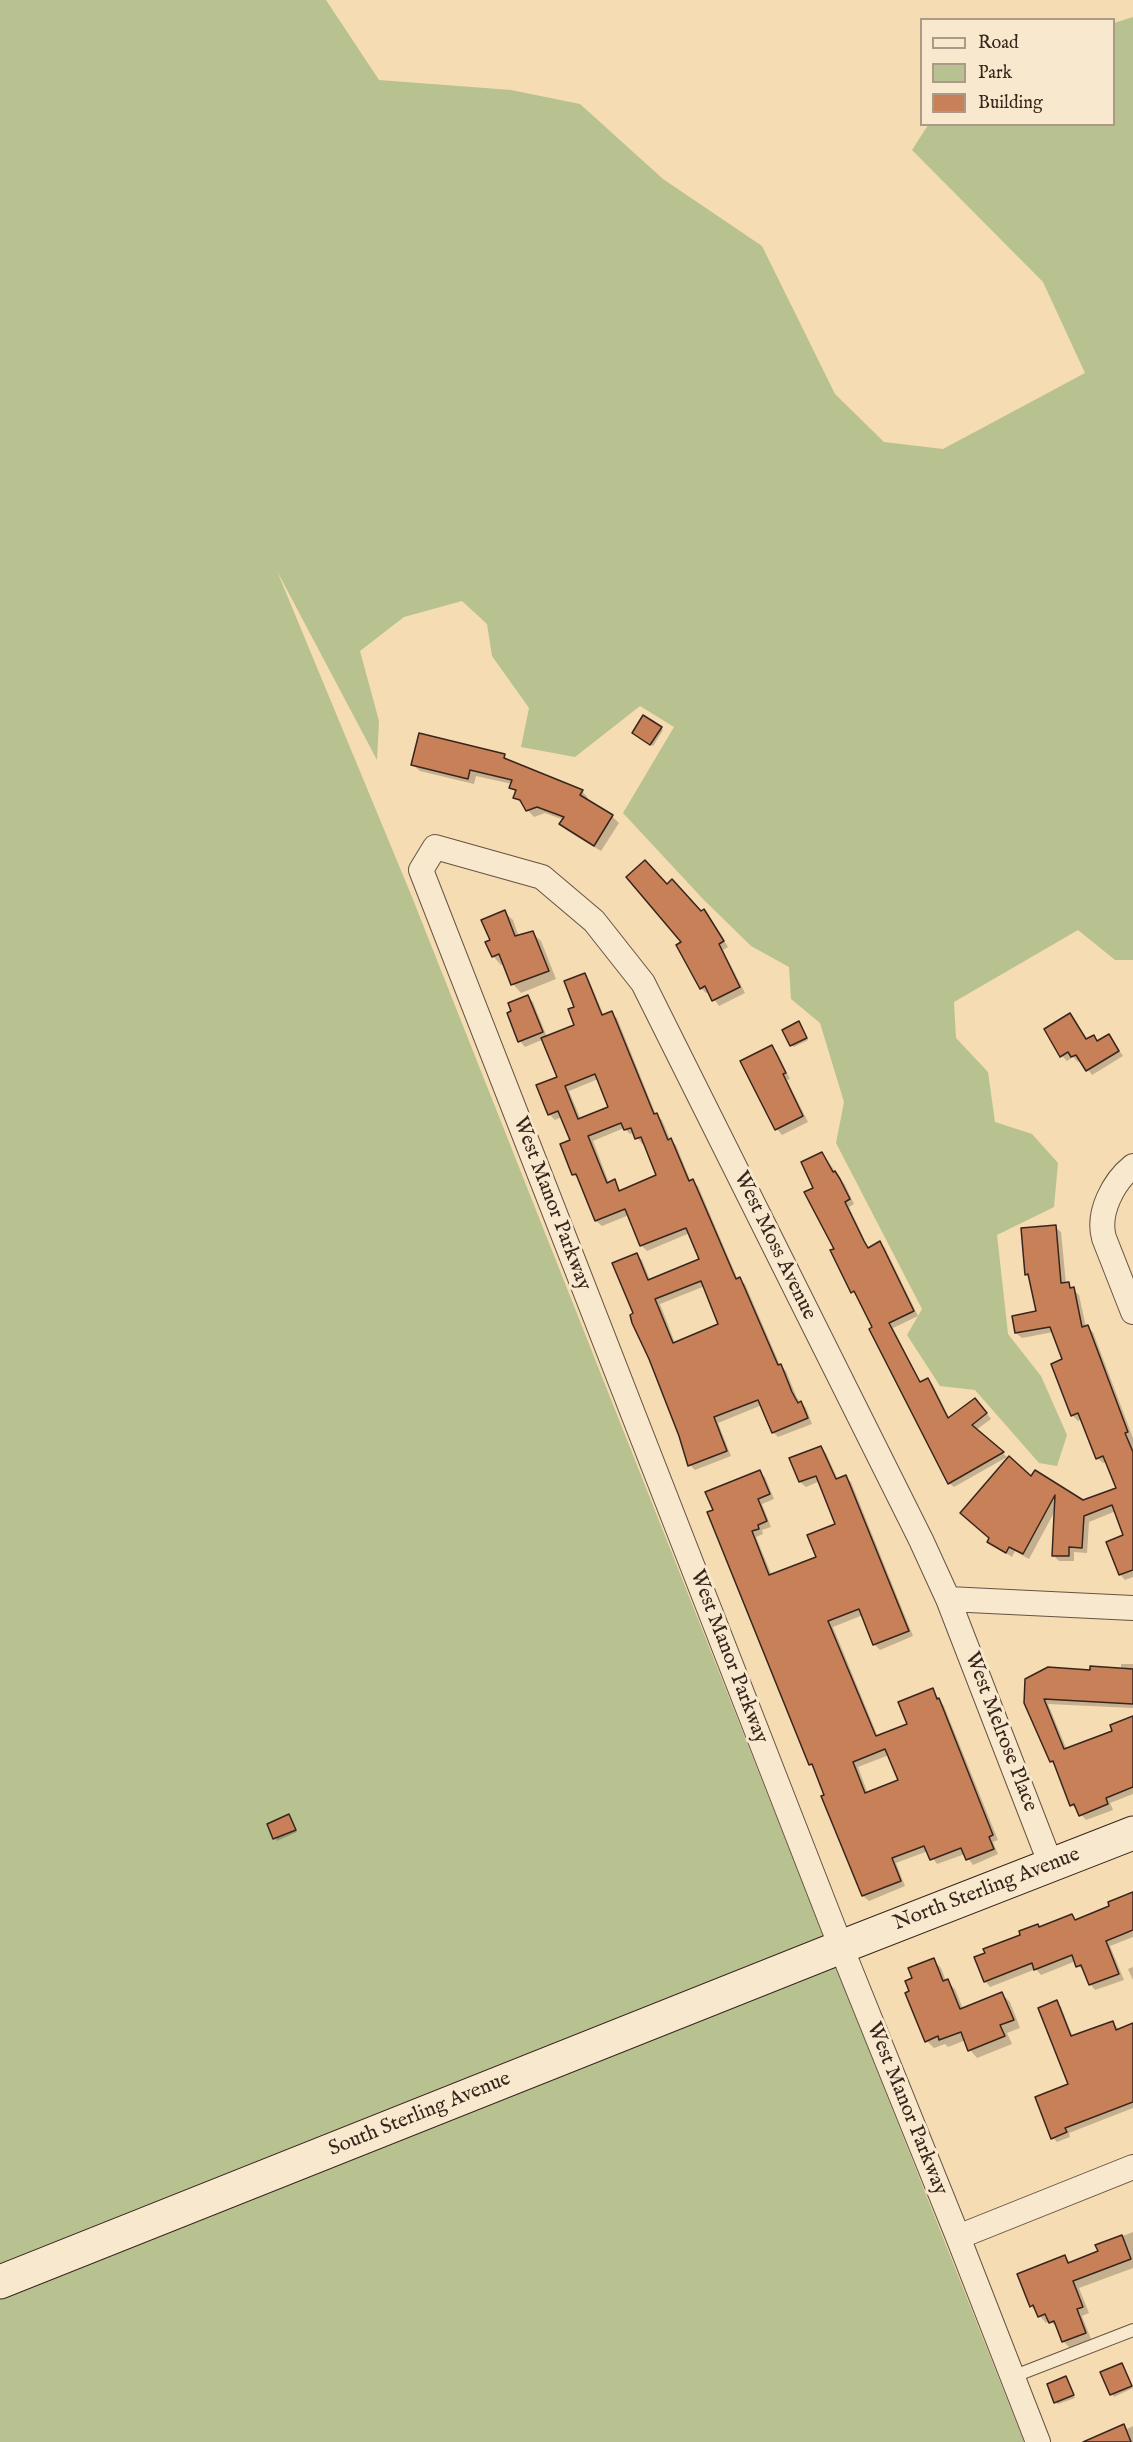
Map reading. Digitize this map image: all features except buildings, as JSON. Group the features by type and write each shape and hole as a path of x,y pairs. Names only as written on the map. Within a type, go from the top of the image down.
{"street":[{"name":"West Moss Avenue","path":"421,870 435,847 542,877 594,921 644,983 921,1540 948,1599"},
{"name":"West Manor Parkway","path":"421,870 841,1947 958,2236 1038,2442"},
{"path":"1133,1166 1125,1172 1112,1192 1103,1215 1102,1225 1104,1238 1133,1311"},
{"path":"948,1599 1133,1608"},
{"name":"West Melrose Place","path":"948,1599 1051,1865"},
{"name":"North Sterling Avenue","path":"841,1947 1133,1833"},
{"name":"South Sterling Avenue","path":"0,2282 841,1947"},
{"path":"958,2236 1133,2167"}],"lane":[{"path":"1012,2377 1133,2330"}],"green space":[{"path":"0,0 326,0 379,80 511,90 580,104 663,179 762,246 835,394 884,442 943,449 1085,373 1043,282 912,150 927,126 1115,126 1115,23 1133,17 1133,960 1115,960 1078,930 954,1002 956,1038 988,1072 995,1122 1032,1134 1058,1163 1054,1207 997,1235 1008,1334 1041,1376 1067,1435 1057,1466 1039,1463 975,1390 940,1386 907,1335 922,1309 836,1143 844,1102 820,1023 791,999 789,967 751,946 703,899 623,813 674,727 640,706 575,757 521,747 529,708 492,656 487,624 462,601 404,617 360,651 379,721 377,760 277,571 412,897 1024,2442 0,2442"}]}
